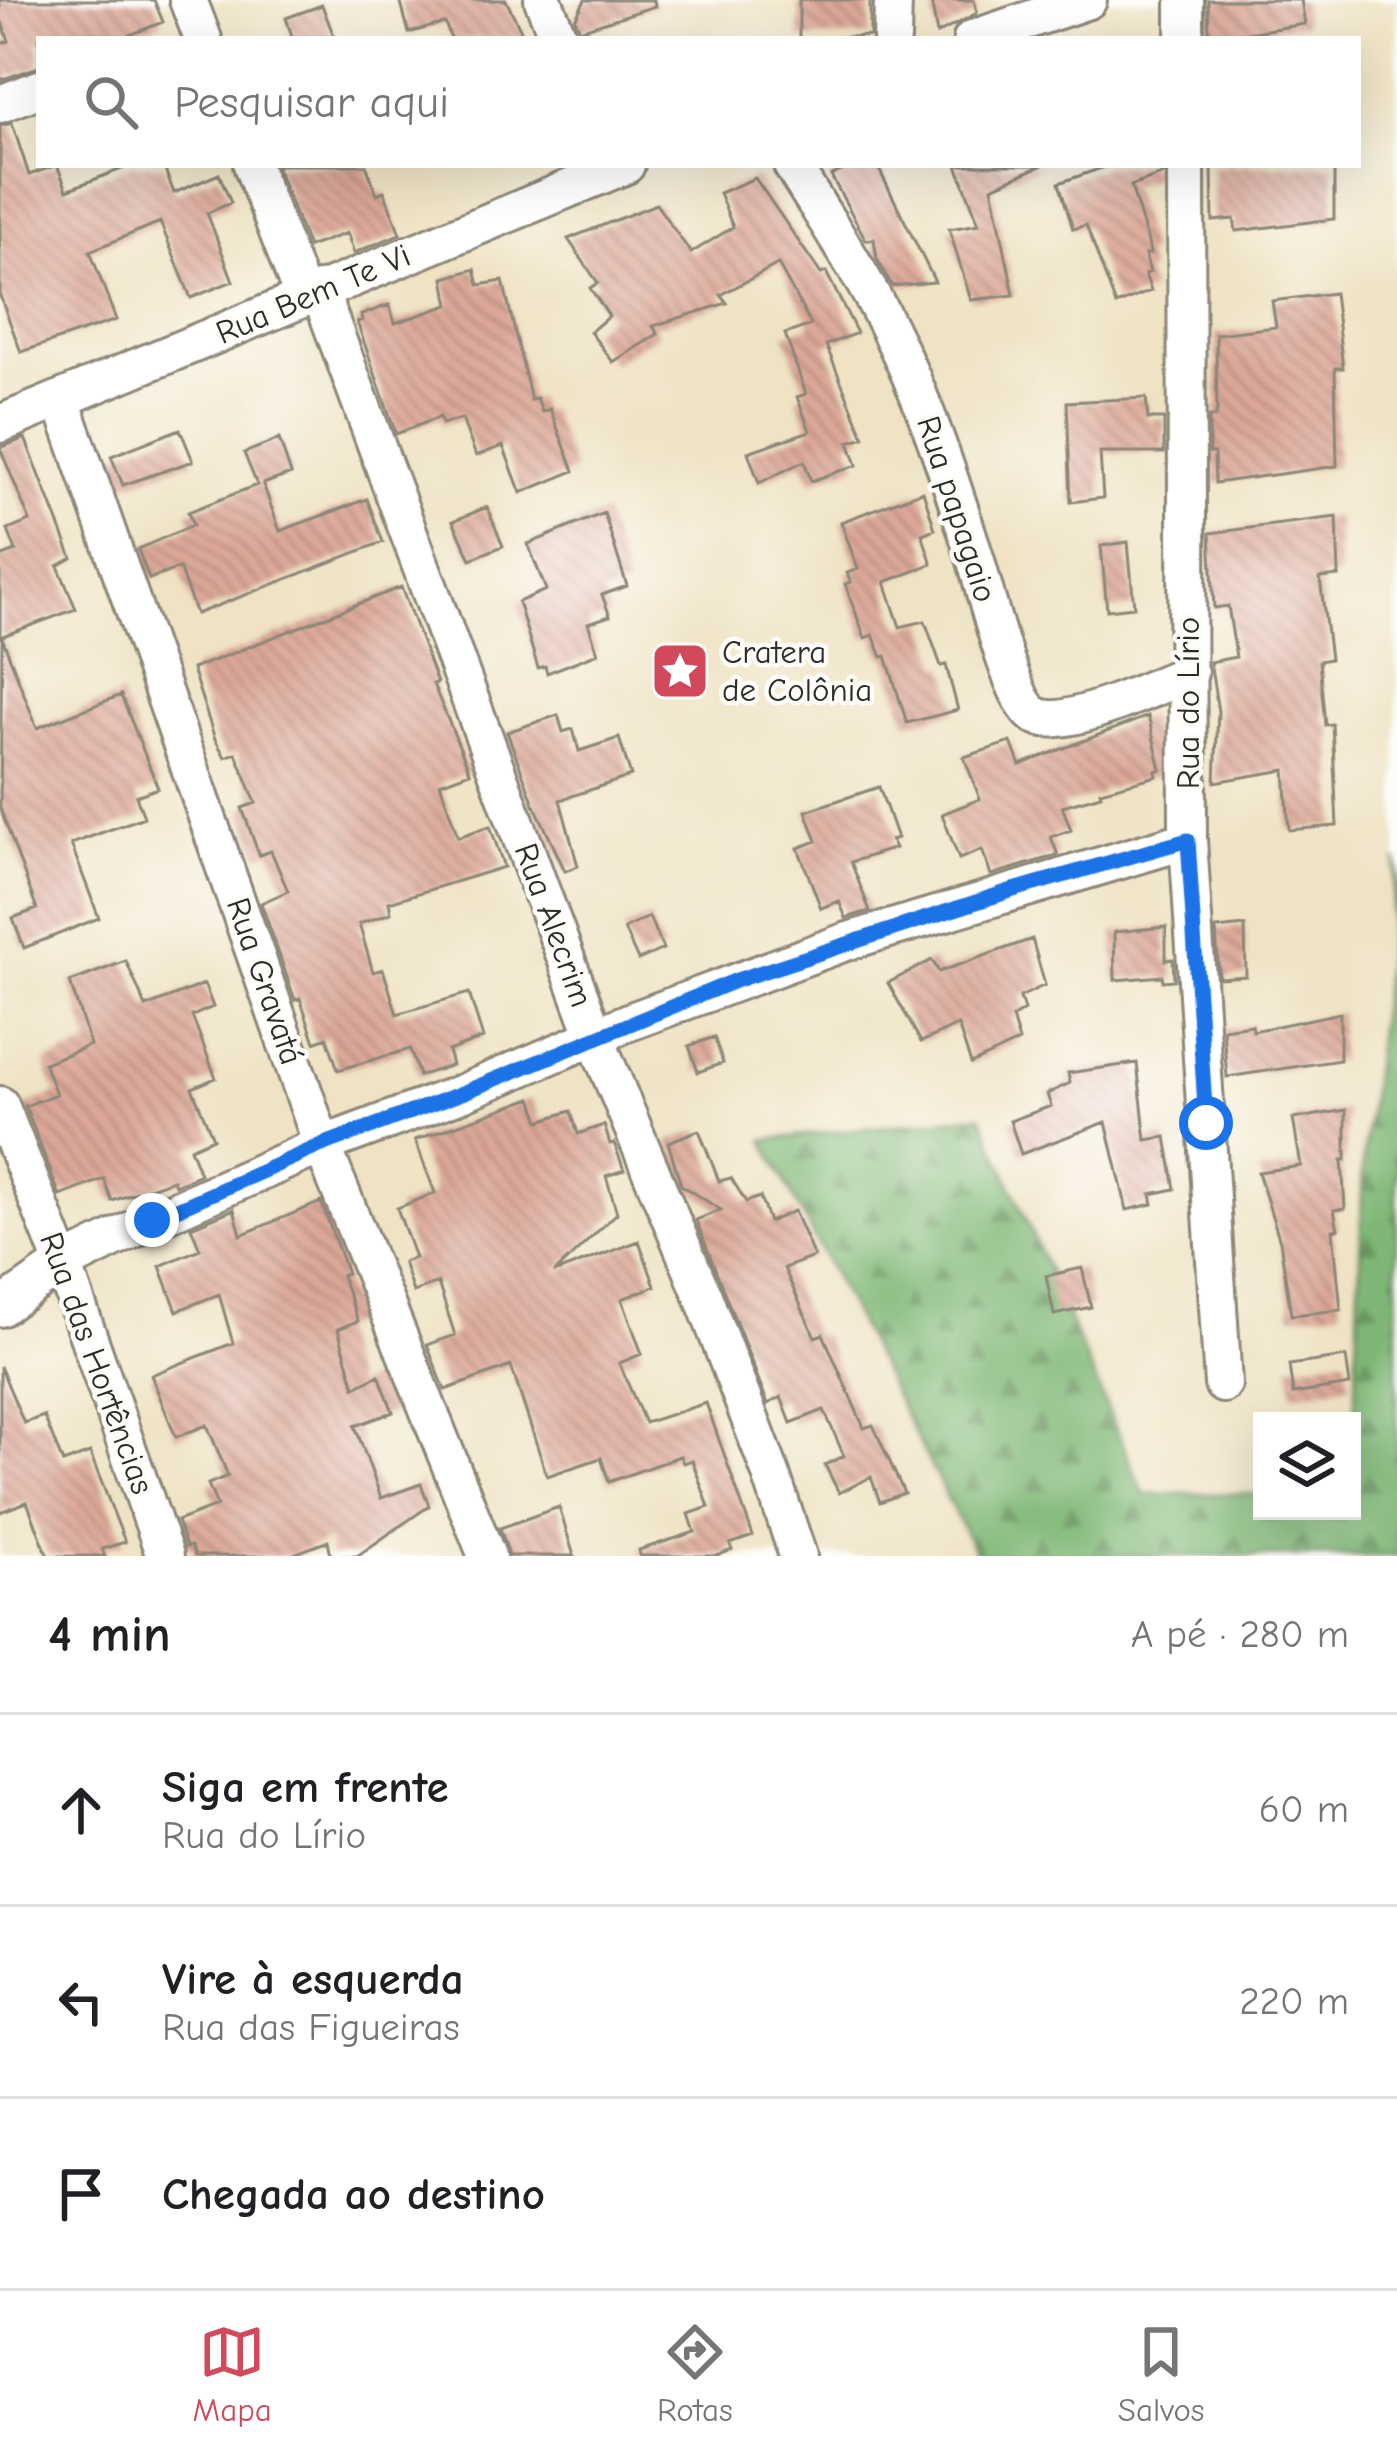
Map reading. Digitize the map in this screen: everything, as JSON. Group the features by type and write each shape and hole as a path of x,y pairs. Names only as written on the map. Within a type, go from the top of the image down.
{"street":[{"path":"543,0 558,36"},
{"path":"892,36 893,0"},
{"path":"981,36 1088,0"},
{"path":"1185,0 1185,36"},
{"path":"0,104 36,90"},
{"name":"Rua Alecrim","path":"253,168 311,293 595,1037 703,1296 797,1556"},
{"name":"Rua Bem Te Vi","path":"0,424 614,168"},
{"name":"Rua papagaio","path":"794,168 874,299 926,410 1027,708 1049,719 1075,716 1189,674"},
{"name":"Rua do Lírio","path":"1186,168 1188,840 1223,1384"},
{"name":"Rua Gravatá","path":"61,400 322,1145 487,1556"},
{"path":"0,1308 63,1264 131,1229 322,1145 737,980 1188,840"},
{"name":"Rua das Hortências","path":"0,1105 63,1264 165,1556"}],"green space":[{"path":"1397,860 1397,1556 977,1556 764,1140 981,1115 1144,1494 1253,1494 1253,1520 1361,1520 1361,1412 1355,1412 1363,1163"}],"building":[{"path":"0,0 154,0 163,22 128,36 36,36 36,68 0,80 0,44 9,41 0,17"},
{"path":"400,0 506,0 524,36 450,36 445,23 409,33"},
{"path":"585,0 654,0 655,6 580,30 575,19"},
{"path":"799,0 870,0 870,36 799,36"},
{"path":"931,0 974,0 977,13 937,34"},
{"path":"1208,0 1301,0 1305,24 1209,36"},
{"path":"322,5 334,36 292,36 286,18"},
{"path":"12,123 29,175 58,168 67,190 124,168 164,168 174,193 219,174 231,203 207,213 233,281 191,298 160,222 90,251 116,320 21,352 0,296 0,126"},
{"path":"277,168 367,168 377,194 384,191 400,234 354,253 347,233 308,247"},
{"path":"847,168 878,168 935,282 892,286 877,259 874,239 866,240 831,176"},
{"path":"958,168 1036,168 992,187 1014,295 971,300 949,229 979,224"},
{"path":"1102,168 1164,168 1164,174 1131,186 1148,242 1150,254 1145,255 1150,272 1145,274 1151,291 1116,305 1086,225 1073,229 1059,183"},
{"path":"1212,168 1334,168 1334,219 1236,231 1234,219 1213,221"},
{"path":"755,178 821,274 826,272 857,333 826,345 864,437 849,442 857,465 811,481 804,461 759,483 748,452 810,431 797,397 806,394 785,334 811,325 778,264 721,295 727,303 653,326 658,334 613,362 590,332 609,316 590,288 598,283 568,239 656,204 691,253 733,227 719,193"},
{"path":"475,269 479,285 503,281 531,400 537,398 542,412 550,409 574,471 521,493 503,446 476,456 462,419 442,424 440,417 396,434 357,322 361,315 389,305 395,323 449,305 444,278"},
{"path":"1334,293 1343,368 1335,368 1337,466 1215,483 1209,417 1217,412 1216,334 1276,327 1272,301"},
{"path":"1146,398 1148,419 1164,419 1164,453 1100,453 1103,498 1071,502 1067,402"},
{"path":"180,429 193,461 123,485 111,456"},
{"path":"25,438 72,558 58,566 76,609 0,637 0,557 16,551 8,530 30,521 0,448"},
{"path":"279,439 291,474 263,484 280,531 367,499 383,542 196,614 179,568 149,579 138,549 193,525 188,512 257,485 244,453"},
{"path":"923,491 935,529 922,534 932,564 885,582 900,627 925,621 941,666 946,665 958,710 907,723 886,656 882,657 873,635 865,638 845,584 851,582 847,573 858,569 841,522"},
{"path":"487,507 503,546 471,559 453,521"},
{"path":"604,513 627,586 602,595 610,616 588,623 598,653 547,673 545,666 538,668 518,602 546,590 528,544"},
{"path":"1337,517 1339,576 1320,578 1330,659 1319,661 1325,725 1332,724 1337,826 1289,830 1285,770 1215,782 1218,711 1210,662 1236,657 1228,606 1214,608 1210,533"},
{"path":"1128,542 1134,607 1107,610 1101,546"},
{"path":"401,587 437,683 433,684 470,772 440,783 458,837 490,826 504,867 389,902 391,913 359,924 373,972 383,969 397,1014 469,993 483,1038 448,1051 452,1065 419,1076 410,1049 338,1070 327,1037 315,1042 261,903 288,891 271,851 259,855 242,808 256,803 236,753 225,757 215,739 192,669"},
{"path":"2,637 37,728 121,695 158,788 136,796 144,817 71,844 99,918 24,948 13,918 37,909 0,808"},
{"path":"558,715 563,732 573,729 579,751 619,738 631,776 560,800 578,866 565,871 507,732"},
{"path":"1148,716 1161,769 1157,776 1062,806 1071,830 1051,837 1058,855 991,875 982,850 959,859 942,814 980,799 964,757 1011,742 1020,765"},
{"path":"879,787 897,838 891,840 895,848 851,862 870,911 846,918 839,901 821,908 798,848 817,841 806,811"},
{"path":"649,917 663,949 638,960 624,929"},
{"path":"1245,926 1246,976 1219,978 1216,929"},
{"path":"1166,927 1166,960 1173,959 1174,980 1163,981 1162,976 1115,980 1114,932"},
{"path":"1032,939 1045,985 1020,997 1024,1010 1012,1018 1019,1041 971,1064 958,1025 921,1042 888,983 932,960 939,972"},
{"path":"126,961 146,1007 204,984 213,1007 192,1016 216,1078 192,1088 213,1138 190,1148 200,1174 175,1185 173,1180 112,1201 104,1179 60,1196 25,1106 56,1094 44,1063 90,1045 70,982"},
{"path":"1340,1013 1340,1060 1227,1077 1223,1029 1252,1025 1253,1031"},
{"path":"714,1037 723,1063 698,1072 689,1046"},
{"path":"1137,1063 1146,1140 1166,1137 1175,1189 1151,1194 1153,1204 1127,1210 1106,1122 1021,1154 1010,1121 1051,1106 1047,1094 1070,1083 1068,1073"},
{"path":"532,1098 540,1121 571,1111 578,1134 604,1125 610,1144 614,1143 624,1170 606,1176 617,1213 554,1273 639,1241 655,1286 622,1299 642,1354 619,1363 645,1423 706,1403 753,1536 730,1544 732,1550 717,1556 640,1556 639,1550 695,1532 689,1514 709,1507 692,1460 683,1463 680,1456 609,1482 601,1458 547,1476 511,1366 445,1390 427,1345 455,1335 438,1283 413,1292 403,1262 415,1258 397,1208 435,1193 415,1140"},
{"path":"1346,1110 1345,1209 1334,1210 1338,1229 1333,1230 1341,1310 1291,1315 1280,1241 1258,1172 1301,1166 1293,1119"},
{"path":"699,1130 719,1181 731,1178 746,1202 760,1197 769,1222 794,1211 814,1257 784,1268 815,1337 823,1334 864,1428 873,1425 904,1493 880,1502 871,1477 839,1493 825,1465 844,1456 824,1410 791,1423 781,1397 768,1404 696,1220 721,1210 681,1185 668,1142"},
{"path":"321,1202 347,1273 341,1275 358,1321 338,1329 355,1387 379,1375 393,1412 355,1426 381,1498 421,1484 429,1506 357,1556 331,1556 328,1541 289,1556 195,1556 191,1546 186,1547 177,1521 217,1506 208,1484 228,1476 207,1425 176,1437 151,1375 233,1343 219,1294 177,1311 160,1266 200,1249 191,1227 234,1209 241,1235"},
{"path":"1082,1268 1091,1307 1054,1315 1046,1276"},
{"path":"1346,1357 1350,1385 1293,1394 1289,1365"},
{"path":"0,1366 24,1423 44,1416 63,1463 90,1453 125,1542 102,1549 105,1556 48,1556 27,1502 0,1512"},
{"path":"559,1507 574,1556 509,1556 500,1528"}],"place":[{"name":"Cratera de Colônia","path":"680,671"}],"route":[{"path":"152,1220 322,1145 737,980 1010,891 1188,840 1206,1123"}]}
